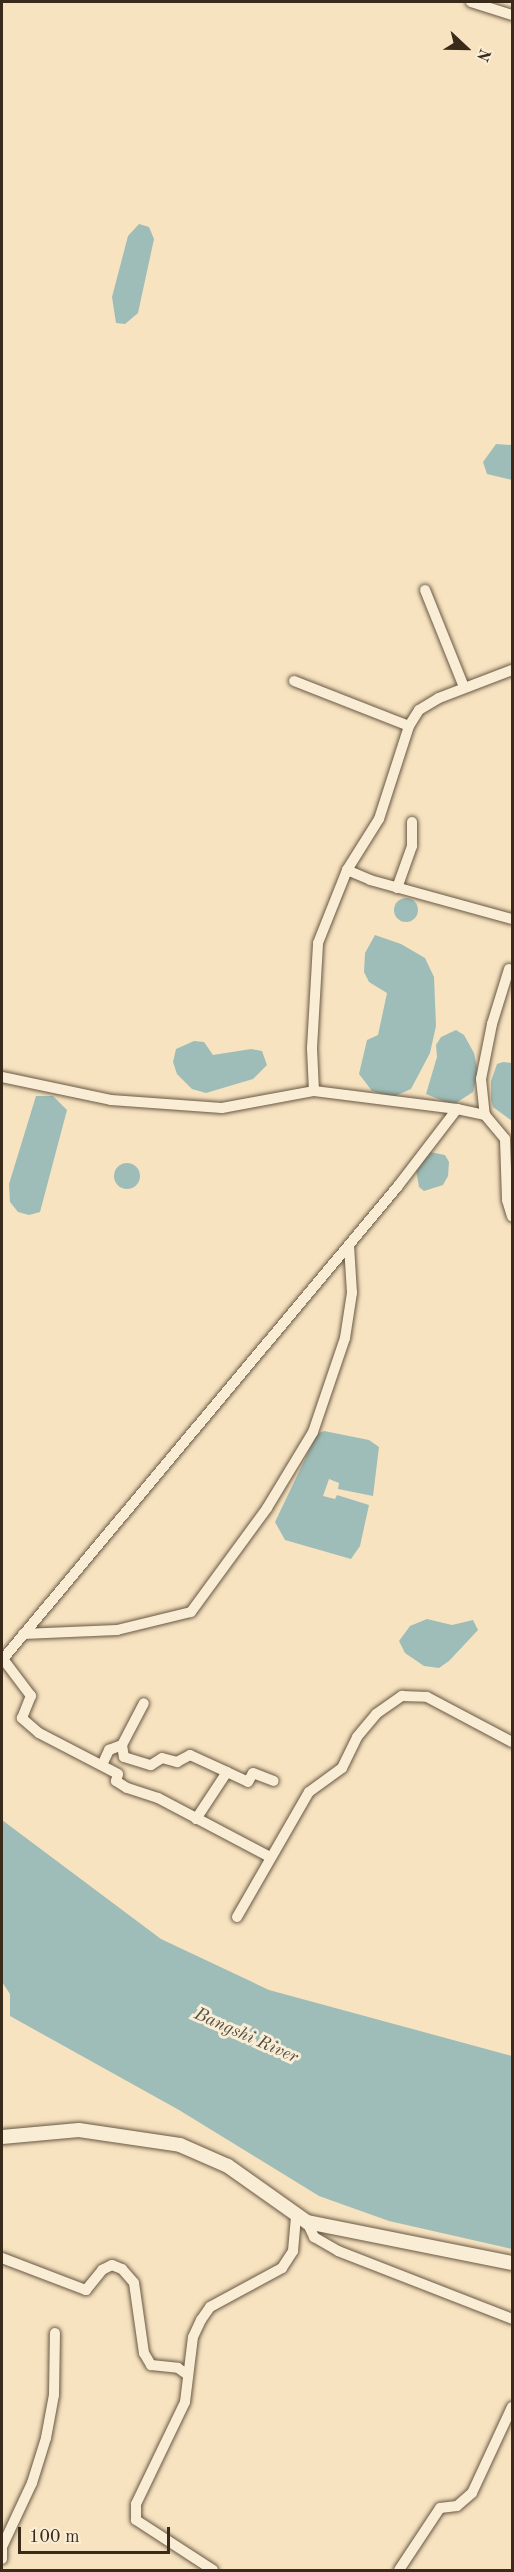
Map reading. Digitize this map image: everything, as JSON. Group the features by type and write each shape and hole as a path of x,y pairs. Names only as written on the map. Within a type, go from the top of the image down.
{"street":[{"path":"471,2 513,15"},
{"path":"425,590 464,687"},
{"path":"314,1091 316,958 347,870 380,819 408,726 419,710 464,687 513,670"},
{"path":"294,681 408,726"},
{"path":"397,888 412,846 412,822"},
{"path":"347,870 397,888 513,919"},
{"path":"509,969 486,1048 481,1079 485,1115 505,1139 507,1200 513,1216"},
{"path":"2,1077 111,1100 222,1108 314,1091 457,1109 485,1115"},
{"path":"270,1857 158,1798 127,1788 116,1781 118,1774 39,1733 22,1718 31,1696 3,1659 349,1245 457,1109"},
{"path":"23,1634 117,1630 191,1612 267,1508 313,1432 345,1338 352,1293 349,1245"},
{"path":"237,1917 309,1792 342,1768 357,1737 376,1714 402,1696 427,1697 513,1743"},
{"path":"144,1703 122,1745 124,1757 151,1765 162,1758 177,1762 190,1755 248,1782 253,1773 274,1781"},
{"path":"102,1765 109,1750 122,1745"},
{"path":"196,1819 226,1772"},
{"path":"2,2137 79,2130 180,2145 228,2166 302,2218 314,2237 338,2251 513,2319"},
{"path":"302,2218 513,2263"},
{"path":"213,2571 136,2520 136,2504 185,2402 194,2337 201,2320 210,2307 282,2268 293,2251 302,2218"},
{"path":"2,2258 86,2290 102,2270 112,2265 122,2269 134,2283 144,2353 151,2366 178,2368 188,2375"},
{"path":"2,2559 2,2547 32,2483 46,2438 54,2395 55,2333"},
{"path":"399,2571 440,2508 457,2506 472,2493 513,2407"}],"water":[{"path":"139,224 149,227 154,239 138,313 125,324 116,323 112,297 128,236"},
{"path":"496,444 512,445 512,480 487,474 483,462"},
{"path":"406,898 414,902 418,910 414,918 406,922 398,918 394,910 398,902"},
{"path":"375,935 401,944 425,958 434,977 436,1026 430,1053 411,1089 393,1097 372,1091 359,1074 367,1040 378,1035 387,993 369,982 364,972 365,953"},
{"path":"456,1030 464,1035 474,1053 478,1072 473,1092 453,1105 426,1094 437,1057 436,1045 441,1037"},
{"path":"194,1041 204,1042 213,1055 251,1049 262,1051 267,1065 253,1079 206,1093 192,1089 177,1074 173,1062 176,1049"},
{"path":"512,1063 512,1121 493,1107 491,1100 491,1081 497,1064"},
{"path":"36,1096 53,1096 67,1110 40,1212 29,1215 18,1212 10,1202 9,1184"},
{"path":"430,1152 445,1155 449,1162 448,1176 443,1185 424,1191 419,1187 416,1170"},
{"path":"127,1163 136,1167 140,1176 136,1185 127,1189 118,1185 114,1176 118,1167"},
{"path":"324,1431 369,1440 379,1447 373,1496 338,1489 339,1483 329,1479 323,1496 335,1499 337,1495 369,1505 360,1546 351,1559 285,1540 275,1522 317,1434"},
{"path":"427,1619 452,1625 473,1620 478,1630 449,1661 439,1668 424,1666 405,1653 399,1641 410,1626"},
{"name":"Bangshi River","path":"2,1820 161,1939 269,1990 512,2056 512,2249 389,2221 319,2196 179,2110 10,2016 10,1994 2,1982"}]}
